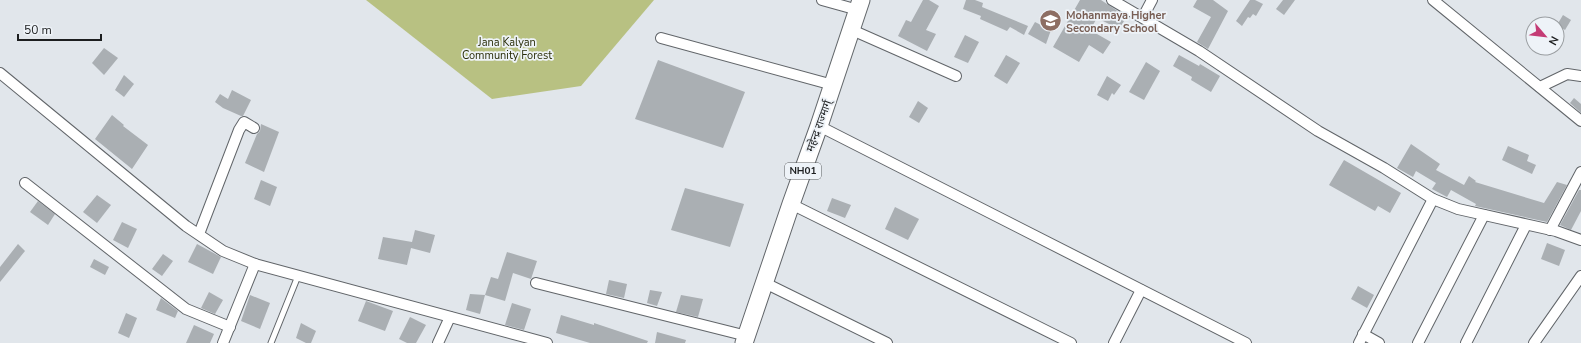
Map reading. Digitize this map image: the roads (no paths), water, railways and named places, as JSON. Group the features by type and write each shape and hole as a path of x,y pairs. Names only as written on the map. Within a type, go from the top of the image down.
{"highway":[{"name":"महेन्द्र राज्मार्ग्","path":"746,339 791,204 820,126 860,5"}],"street":[{"path":"822,0 860,5"},
{"path":"1112,0 1198,51 1318,131 1384,168 1434,199 1458,209 1556,231 1581,240"},
{"path":"1143,17 1152,0"},
{"path":"1433,0 1581,121"},
{"path":"852,30 956,76"},
{"path":"661,38 833,85"},
{"path":"0,73 186,226 223,251 255,264 547,343"},
{"path":"1540,87 1567,74 1581,76"},
{"path":"199,234 239,130 244,122 254,128"},
{"path":"820,126 1246,343"},
{"path":"1550,230 1581,172"},
{"path":"24,183 186,309 230,327"},
{"path":"1379,343 1361,339 1434,199"},
{"path":"791,204 1071,343"},
{"path":"1418,343 1484,215"},
{"path":"1466,343 1526,225"},
{"path":"223,343 255,264"},
{"path":"1534,343 1581,276"},
{"path":"536,283 746,339"},
{"path":"764,283 887,343"},
{"path":"1114,343 1141,290"},
{"path":"438,343 450,317"}],"lane":[{"path":"271,343 298,276"}],"place":[{"name":"Mohanmaya Higher Secondary School","path":"1050,21"}],"park label":[{"name":"Jana Kalyan Community Forest","path":"507,48"}]}
